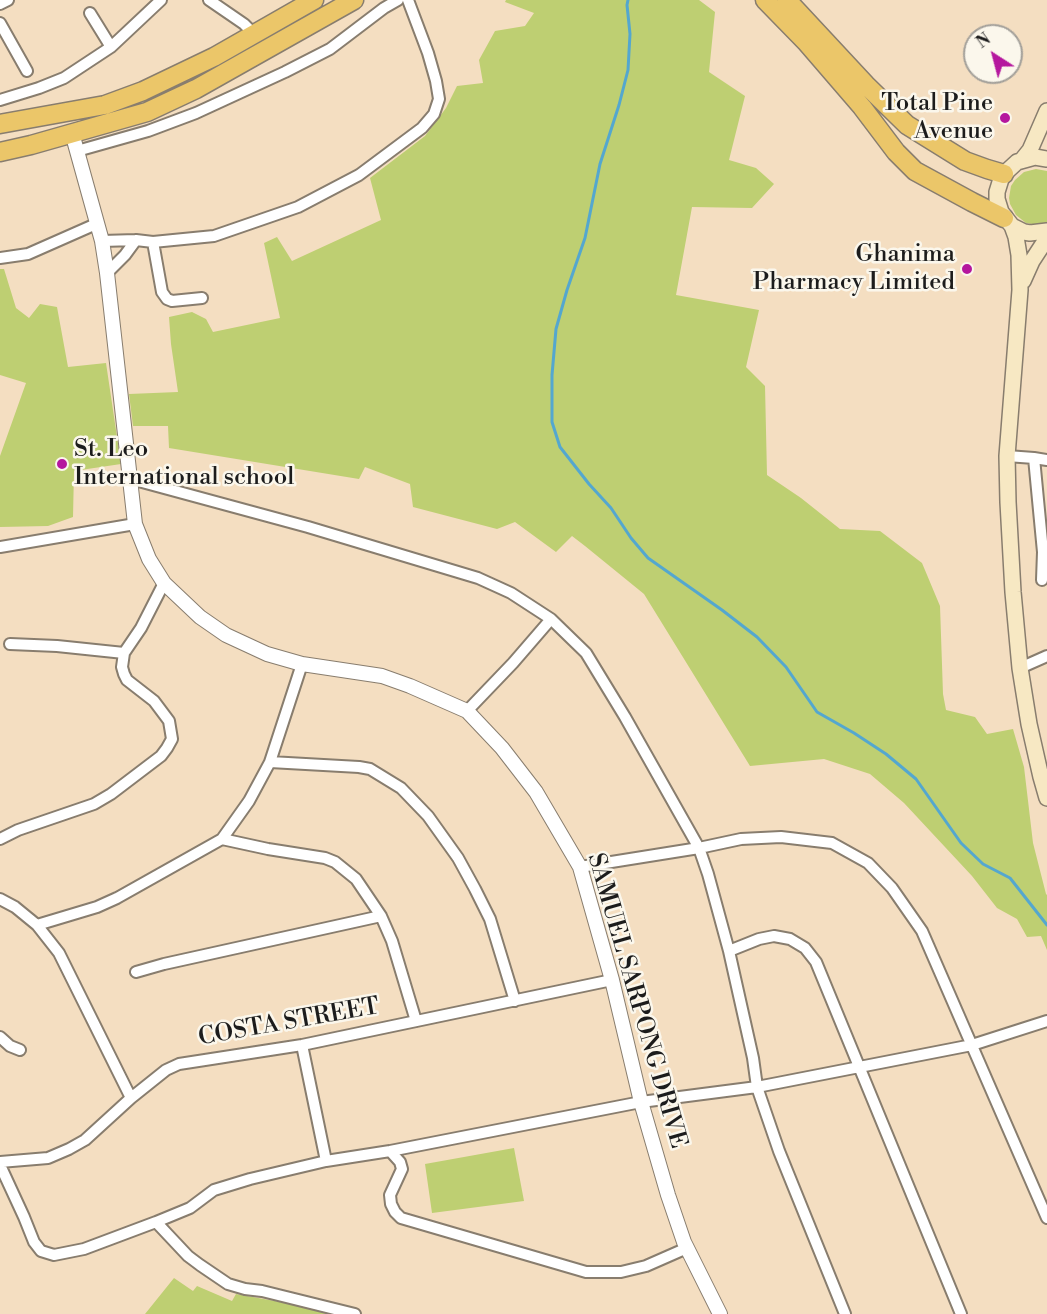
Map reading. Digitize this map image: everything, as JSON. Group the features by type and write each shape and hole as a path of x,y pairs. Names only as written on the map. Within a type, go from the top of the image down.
{"main road":[{"path":"0,124 105,105 143,92 214,57 314,0"},
{"path":"0,152 147,112 196,89 354,0"},
{"path":"765,0 806,42 862,107 896,152 915,171 1024,232 1047,231"},
{"path":"787,0 866,85 907,125 965,161 1004,174"},
{"path":"1022,160 1030,150 1047,112"},
{"path":"1047,159 1035,157 1012,165 1001,179 997,192 998,206 1016,237 1019,255 1020,290 1008,456 1013,592 1020,668 1029,724 1047,798"},
{"path":"1020,290 1027,272 1047,238"}],"street":[{"path":"0,4 8,0"},
{"path":"0,100 64,78 111,47 160,0"},
{"path":"209,0 244,24 254,34"},
{"path":"77,152 138,134 196,113 285,72 330,49 398,0"},
{"path":"102,241 153,242 214,236 298,207 359,174 422,128 434,114 439,99 429,52 408,0"},
{"path":"90,13 111,47"},
{"path":"0,23 27,71"},
{"name":"SAMUEL SARPONG DRIVE","path":"72,134 102,241 135,524 148,559 164,583 200,617 226,635 267,654 302,664 382,676 467,711 502,748 536,792 580,867 612,980 641,1102 668,1195 687,1248 720,1314"},
{"path":"0,258 28,254 96,224"},
{"path":"107,273 136,240"},
{"path":"153,242 162,292 167,299 172,301 202,298"},
{"path":"1008,456 1047,460"},
{"path":"1034,458 1043,552 1042,580"},
{"path":"131,479 308,527 478,578 511,593 551,619 586,653 699,848 729,951 753,1058 757,1087 779,1151 845,1314"},
{"path":"0,547 135,524"},
{"path":"0,839 94,804 111,794 161,756 168,748 172,739 169,722 154,701 127,680 122,667 124,653 141,628 164,583"},
{"path":"467,711 551,619"},
{"path":"10,644 124,653"},
{"path":"1020,668 1047,656"},
{"path":"37,925 97,907 117,898 222,839 249,801 270,762 302,664"},
{"path":"270,762 370,769 401,788 428,816 458,858 475,889 490,919 515,1000"},
{"path":"580,867 741,839 781,837 832,843 867,863 892,888 922,931 1047,1218"},
{"path":"222,839 330,860 356,879 381,916 392,941 416,1021"},
{"path":"0,899 15,907 37,925 59,953 131,1098"},
{"path":"136,972 381,916"},
{"path":"729,951 759,939 774,936 790,939 805,948 816,962 962,1314"},
{"name":"COSTA STREET","path":"0,1164 48,1158 69,1149 85,1140 166,1070 179,1064 302,1045 612,980"},
{"path":"0,1164 34,1242 41,1251 54,1255 84,1249 156,1222 190,1208 214,1190 249,1179 326,1161 390,1151 641,1102 757,1087 972,1045 1047,1020"},
{"path":"0,1037 10,1046 20,1050"},
{"path":"302,1045 326,1161"},
{"path":"390,1151 400,1162 402,1169 390,1195 391,1204 401,1218 586,1272 621,1272 646,1266 687,1248"},
{"path":"156,1222 188,1256 228,1284 355,1314"}],"green space":[{"path":"506,0 699,0 715,12 709,72 745,96 729,160 756,168 774,184 752,208 692,207 676,295 759,310 746,367 765,386 767,475 840,529 880,531 922,563 940,606 943,694 946,710 975,717 987,734 1013,729 1024,767 1033,843 1047,895 1047,950 1041,936 1027,937 1017,919 997,908 972,876 904,803 870,774 824,759 750,766 644,594 572,536 556,552 515,522 497,529 413,507 410,484 365,467 359,479 169,448 168,426 133,426 129,394 178,392 169,317 192,312 206,319 213,332 280,318 264,243 277,237 292,261 381,220 370,178 425,136 446,108 457,86 483,83 479,60 495,31 525,26 534,13 505,2"},
{"path":"1036,169 1047,171 1047,223 1038,225 1026,223 1016,215 1009,198 1011,186 1015,180 1024,172"},
{"path":"0,269 4,269 16,308 29,318 40,304 57,307 68,367 106,363 121,464 74,471 73,517 48,526 0,527 0,456 26,383 0,375"},
{"path":"514,1148 524,1201 432,1213 425,1164"},
{"path":"174,1278 193,1291 197,1286 232,1301 236,1294 339,1314 145,1314"}],"waterway":[{"path":"628,0 630,34 628,70 600,164 585,238 556,329 552,375 552,422 560,447 611,508 648,558 757,637 786,667 817,712 886,754 916,779 961,843 983,864 1010,878 1047,925"}],"place":[{"name":"Total Pine Avenue","path":"1005,118"},
{"name":"Ghanima Pharmacy Limited","path":"967,269"},
{"name":"St. Leo International school","path":"62,464"}]}
